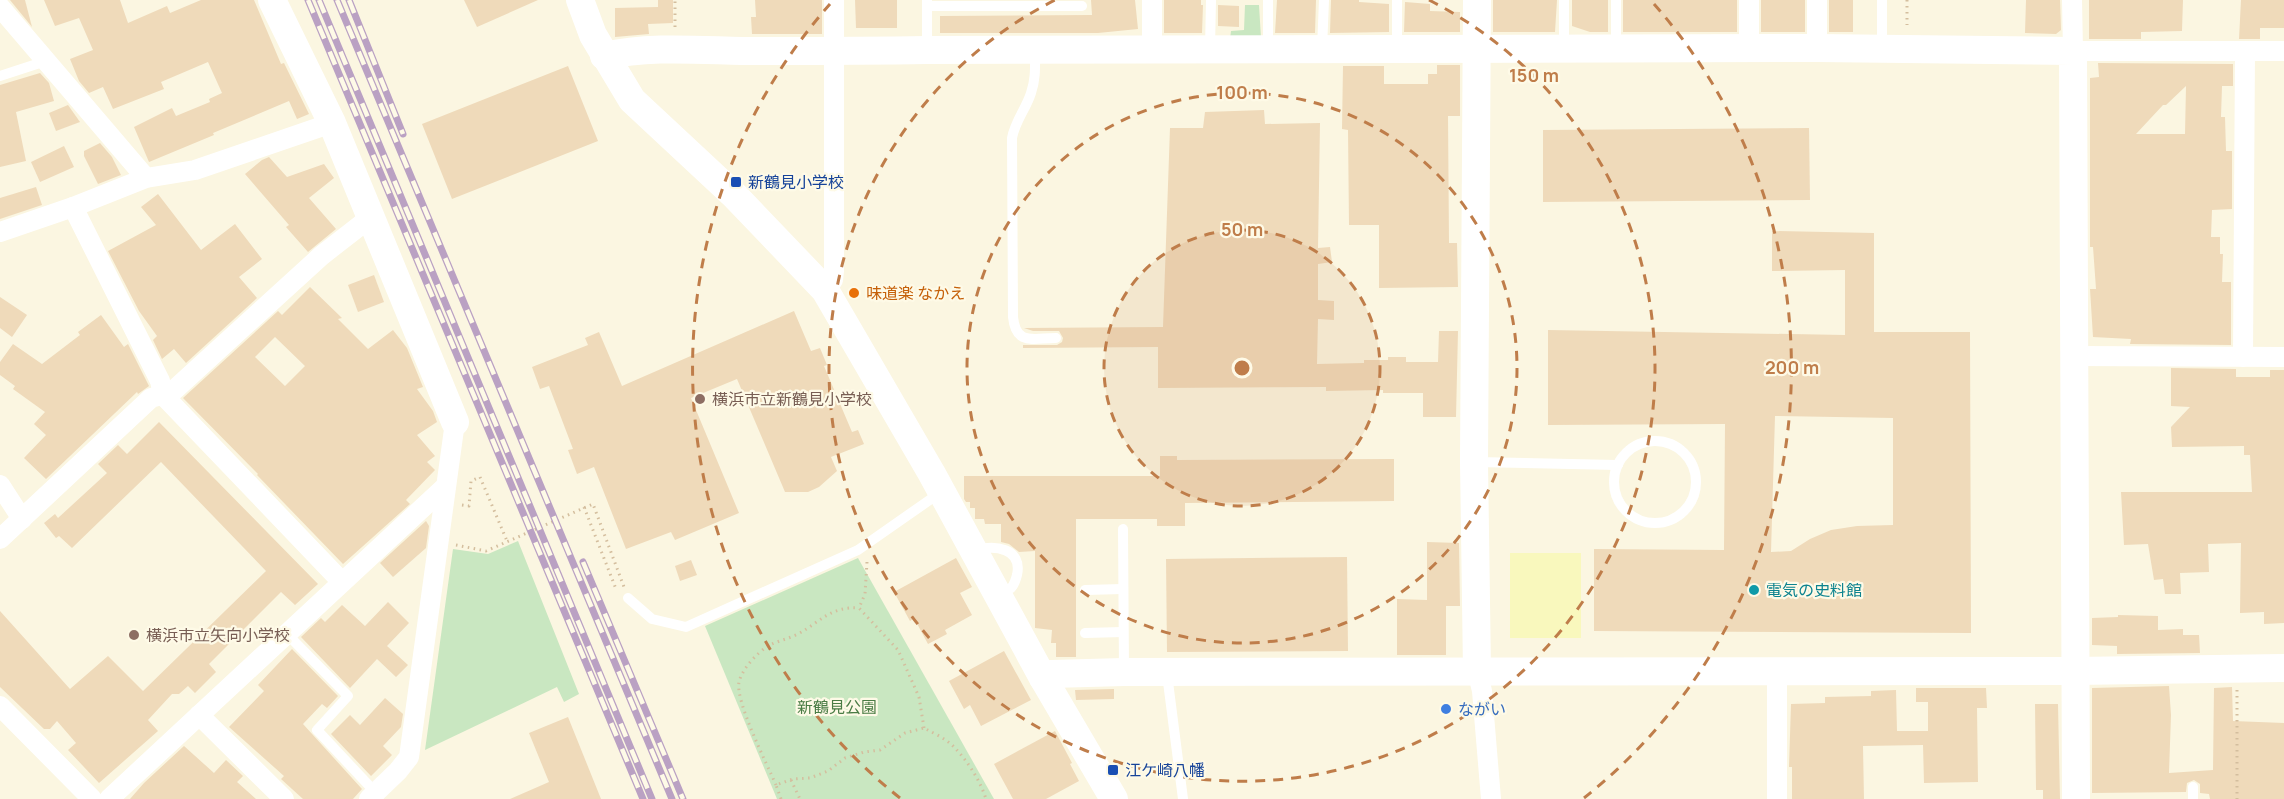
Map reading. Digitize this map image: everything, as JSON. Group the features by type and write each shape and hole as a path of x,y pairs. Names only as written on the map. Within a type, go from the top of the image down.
{"street":[{"path":"273,0 332,123 455,422 409,757 372,796"},
{"path":"580,0 593,35 604,56 632,99 735,196 825,290 941,491 1043,678 1114,799"},
{"path":"825,290 833,280 834,271 834,0"},
{"path":"1152,0 1152,49"},
{"path":"1477,0 1474,462 1477,670 1482,691 1491,799"},
{"path":"1749,0 1749,49"},
{"path":"1816,0 1817,48"},
{"path":"2072,0 2076,799"},
{"path":"0,7 146,178"},
{"path":"604,56 623,51 675,50 834,52 1817,48 2284,51"},
{"path":"2243,357 2245,52"},
{"path":"0,232 73,207 146,178 195,170 332,123"},
{"path":"73,207 160,381 163,395 342,582"},
{"path":"0,539 151,398 172,392 321,256 362,224 372,219"},
{"path":"2074,356 2284,357"},
{"path":"0,485 22,519"},
{"path":"109,799 446,486"},
{"path":"1043,678 1051,674 1124,672 2074,671 2284,668"},
{"path":"1777,670 1777,799"},
{"path":"0,706 92,799"},
{"path":"199,715 275,796"}],"lane":[{"path":"1210,0 1210,49"},
{"path":"1268,0 1268,49"},
{"path":"1322,49 1324,0"},
{"path":"1396,49 1397,0"},
{"path":"1564,0 1564,48"},
{"path":"1616,0 1616,49"},
{"path":"1882,0 1882,49"},
{"path":"927,50 927,3 1082,6"},
{"path":"1035,50 1035,76 1031,96 1014,126 1017,173 1017,304 1014,329 1017,335 1023,338 1056,338"},
{"path":"0,76 46,61"},
{"path":"1651,441 1665,442 1679,448 1693,465 1697,478 1695,495 1688,508 1663,523 1649,523 1635,518 1624,509 1617,497 1614,483 1618,465 1626,453 1637,445 1651,441"},
{"path":"1474,462 1618,465"},
{"path":"628,598 652,620 686,627 866,546 941,491"},
{"path":"1123,529 1124,672"},
{"path":"1085,590 1123,589"},
{"path":"1085,633 1123,632"},
{"path":"286,633 348,696 317,730 372,796"},
{"path":"1167,673 1183,799"},
{"path":"2193,787 2193,799"}],"path":[{"path":"469,506 471,481 480,477 507,541"},
{"path":"453,545 486,551 584,507 593,504 628,598 620,599 584,507"},
{"path":"859,608 866,594 868,555 866,546"},
{"path":"781,799 740,698 739,682 745,669 767,647 798,634 831,612 846,607 859,608 898,650 919,697 924,728"},
{"path":"2237,668 2237,799"},
{"path":"776,785 791,780 810,778 828,771 845,758 880,750 905,733 924,728 952,744 982,788 986,799"},
{"path":"791,780 800,799"}],"green space":[{"path":"1245,5 1259,5 1261,38 1230,39 1231,31 1244,30"},
{"path":"518,541 579,694 564,702 557,687 425,750 453,549 488,554"},
{"name":"新鶴見公園","path":"858,558 994,799 777,799 705,626"}],"sand":[{"path":"1510,553 1581,553 1581,638 1510,638"}],"building":[{"path":"10,0 25,0 32,27"},
{"path":"44,0 120,0 128,23 167,6 170,13 201,0 254,0 281,64 284,63 309,114 297,119 289,101 149,162 134,127 172,108 176,116 210,102 209,99 222,93 208,62 161,82 164,89 113,109 103,87 89,93 79,81 70,59 93,50 79,18 55,26"},
{"path":"464,0 538,0 477,27"},
{"path":"658,0 673,0 673,23 648,24 649,34 615,37 615,8 658,7"},
{"path":"755,0 822,0 822,34 752,34 751,17 756,17"},
{"path":"855,0 897,0 897,28 856,28"},
{"path":"1091,0 1135,0 1138,29 1098,33 940,33 940,16 1092,15"},
{"path":"1164,0 1201,0 1201,5 1203,5 1202,33 1164,33"},
{"path":"1277,0 1316,0 1315,33 1275,33"},
{"path":"1331,0 1359,0 1359,2 1389,4 1389,32 1330,33"},
{"path":"1493,0 1557,0 1555,32 1493,32"},
{"path":"1572,0 1608,0 1608,32 1590,32 1572,26"},
{"path":"1623,0 1737,0 1737,32 1623,32"},
{"path":"1761,0 1805,0 1805,32 1761,32"},
{"path":"1829,0 1853,0 1853,32 1829,32"},
{"path":"2026,0 2060,0 2061,30 2056,34 2025,33"},
{"path":"2089,0 2183,0 2182,31 2141,32 2141,39 2089,39"},
{"path":"2241,0 2284,0 2284,28 2260,28 2260,39 2239,39"},
{"path":"1405,2 1430,4 1430,11 1460,12 1460,32 1404,32"},
{"path":"1218,5 1239,6 1239,27 1218,26"},
{"path":"2098,63 2233,64 2233,86 2222,86 2221,117 2225,117 2226,151 2232,151 2232,209 2212,210 2211,237 2220,237 2220,254 2223,254 2222,282 2231,282 2231,345 2130,344 2131,339 2093,337 2090,289 2096,289 2093,247 2090,247 2090,78 2099,77","holes":["2186,86 2185,134 2136,134 2163,105 2166,105"]},
{"path":"1437,65 1460,65 1460,116 1448,116 1449,243 1457,243 1458,287 1379,288 1379,225 1349,225 1348,130 1342,129 1343,66 1384,66 1384,84 1428,84 1428,74 1437,74"},
{"path":"568,66 598,141 452,199 422,124"},
{"path":"40,73 49,83 54,101 16,112 26,161 0,167 0,85"},
{"path":"68,105 80,122 56,131 49,113"},
{"path":"1264,110 1265,124 1320,123 1318,248 1330,247 1332,262 1318,264 1318,300 1334,301 1334,320 1318,319 1317,364 1364,363 1364,360 1388,360 1388,357 1406,357 1406,362 1438,362 1439,331 1458,331 1456,417 1423,417 1423,393 1383,393 1383,390 1326,391 1326,387 1158,388 1158,347 1023,348 1023,345 1057,345 1062,342 1063,338 1059,331 1033,331 1024,328 1163,327 1170,128 1203,128 1205,112"},
{"path":"1809,128 1810,200 1543,202 1543,130"},
{"path":"100,143 112,157 121,175 98,184 84,156 84,151"},
{"path":"64,146 74,167 40,182 31,162"},
{"path":"269,157 287,177 324,164 334,178 309,198 336,229 308,252 286,227 289,225 245,174"},
{"path":"36,187 42,205 0,219 0,198"},
{"path":"158,194 201,250 235,224 262,259 239,277 257,298 186,363 174,349 162,359 153,340 157,336 139,311 108,251 156,225 141,207"},
{"path":"1772,231 1874,233 1874,332 1970,332 1971,633 1594,631 1594,549 1724,550 1725,424 1548,425 1548,330 1845,335 1845,270 1772,271","holes":["1775,416 1893,418 1893,525 1857,526 1831,530 1791,551 1771,552"]},
{"path":"374,275 384,302 358,312 348,285"},
{"path":"310,287 342,318 338,319 368,349 393,330 407,348 423,387 417,389 433,411 437,422 417,435 435,456 427,462 435,470 406,500 410,504 343,564 183,398 278,311 282,315","holes":["275,337 305,366 285,386 255,357"]},
{"path":"0,297 27,315 12,337 0,328"},
{"path":"794,311 811,351 820,348 827,365 824,366 852,432 858,430 864,444 831,457 837,471 819,487 808,492 785,492 737,379 691,398 739,513 675,540 671,532 626,549 594,467 577,474 568,450 573,449 549,386 540,389 532,367 588,345 585,338 599,332 622,386"},
{"path":"101,315 124,347 128,344 149,386 138,394 137,392 46,479 24,458 46,435 34,424 45,412 13,389 15,386 0,375 0,362 13,344 42,364 80,335 78,332"},
{"path":"2171,368 2236,369 2236,377 2270,377 2270,370 2284,370 2284,623 2264,624 2264,612 2240,613 2241,543 2208,544 2209,572 2180,573 2181,594 2165,594 2163,579 2154,580 2148,544 2124,545 2121,492 2252,492 2250,455 2244,455 2244,446 2172,447 2171,427 2190,407 2171,406"},
{"path":"159,422 318,584 295,605 281,592 209,664 216,672 195,693 188,686 179,694 172,694 148,720 158,731 99,783 68,750 76,743 57,721 50,729 44,729 0,687 0,611 70,689 108,656 143,691 266,571 161,462 72,548 59,536 56,538 44,523 55,514 58,518 107,473 98,464 118,445 127,454"},
{"path":"1160,456 1177,456 1177,460 1394,459 1394,501 1185,503 1185,526 1157,526 1157,519 1076,519 1076,657 1056,657 1056,643 1051,643 1052,630 1035,628 1035,551 1019,552 1009,544 1001,542 1001,524 985,524 984,519 975,519 975,508 970,508 970,502 964,499 964,476 1160,476"},
{"path":"426,521 429,526 426,548 393,577 380,563"},
{"path":"1427,542 1459,543 1460,606 1446,606 1446,655 1397,655 1397,599 1427,600"},
{"path":"1347,557 1348,651 1167,652 1166,559"},
{"path":"956,558 972,587 960,593 972,615 945,630 947,634 928,644 914,618 910,621 894,592"},
{"path":"691,560 697,575 680,581 675,566"},
{"path":"388,602 409,623 387,646 408,665 396,677 377,659 350,688 301,637 321,618 325,622 342,605 365,626"},
{"path":"2118,615 2158,616 2158,630 2183,629 2183,635 2199,635 2200,653 2117,654 2117,646 2092,645 2092,618 2118,617"},
{"path":"292,649 338,696 327,708 322,704 303,724 362,789 353,799 303,799 281,779 284,776 229,727 264,691 258,685"},
{"path":"1004,651 1031,700 981,726 970,705 964,709 949,681"},
{"path":"2169,686 2171,715 2169,773 2213,770 2214,688 2232,687 2233,721 2284,723 2284,799 2210,799 2209,794 2200,793 2200,784 2194,780 2187,783 2186,792 2092,793 2092,688"},
{"path":"1916,688 1986,688 1987,708 1977,708 1978,782 1924,783 1923,745 1863,746 1864,799 1792,799 1792,767 1789,767 1791,704 1825,703 1825,697 1871,696 1871,691 1896,690 1897,731 1928,731 1928,702 1916,702"},
{"path":"1114,689 1114,699 1076,700 1075,690"},
{"path":"385,698 403,714 401,727 383,746 392,755 371,776 331,734 350,715 360,725"},
{"path":"2035,704 2058,704 2060,799 2043,799 2043,790 2036,790"},
{"path":"568,717 601,799 510,799 549,782 529,733"},
{"path":"1055,731 1079,781 1046,799 1013,799 994,764"},
{"path":"184,746 214,773 226,760 243,776 237,782 256,799 130,799"}],"railway":[{"path":"308,0 643,799"},
{"path":"319,0 652,799"},
{"path":"337,0 672,799"},
{"path":"349,0 403,134"},
{"path":"583,562 683,799"}],"place":[{"name":"新鶴見小学校","path":"736,182"},
{"name":"味道楽 なかえ","path":"854,293"},
{"name":"横浜市立新鶴見小学校","path":"700,399"},
{"name":"電気の史料館","path":"1754,590"},
{"name":"横浜市立矢向小学校","path":"134,635"},
{"name":"ながい","path":"1446,709"},
{"name":"江ケ崎八幡","path":"1113,770"}]}
